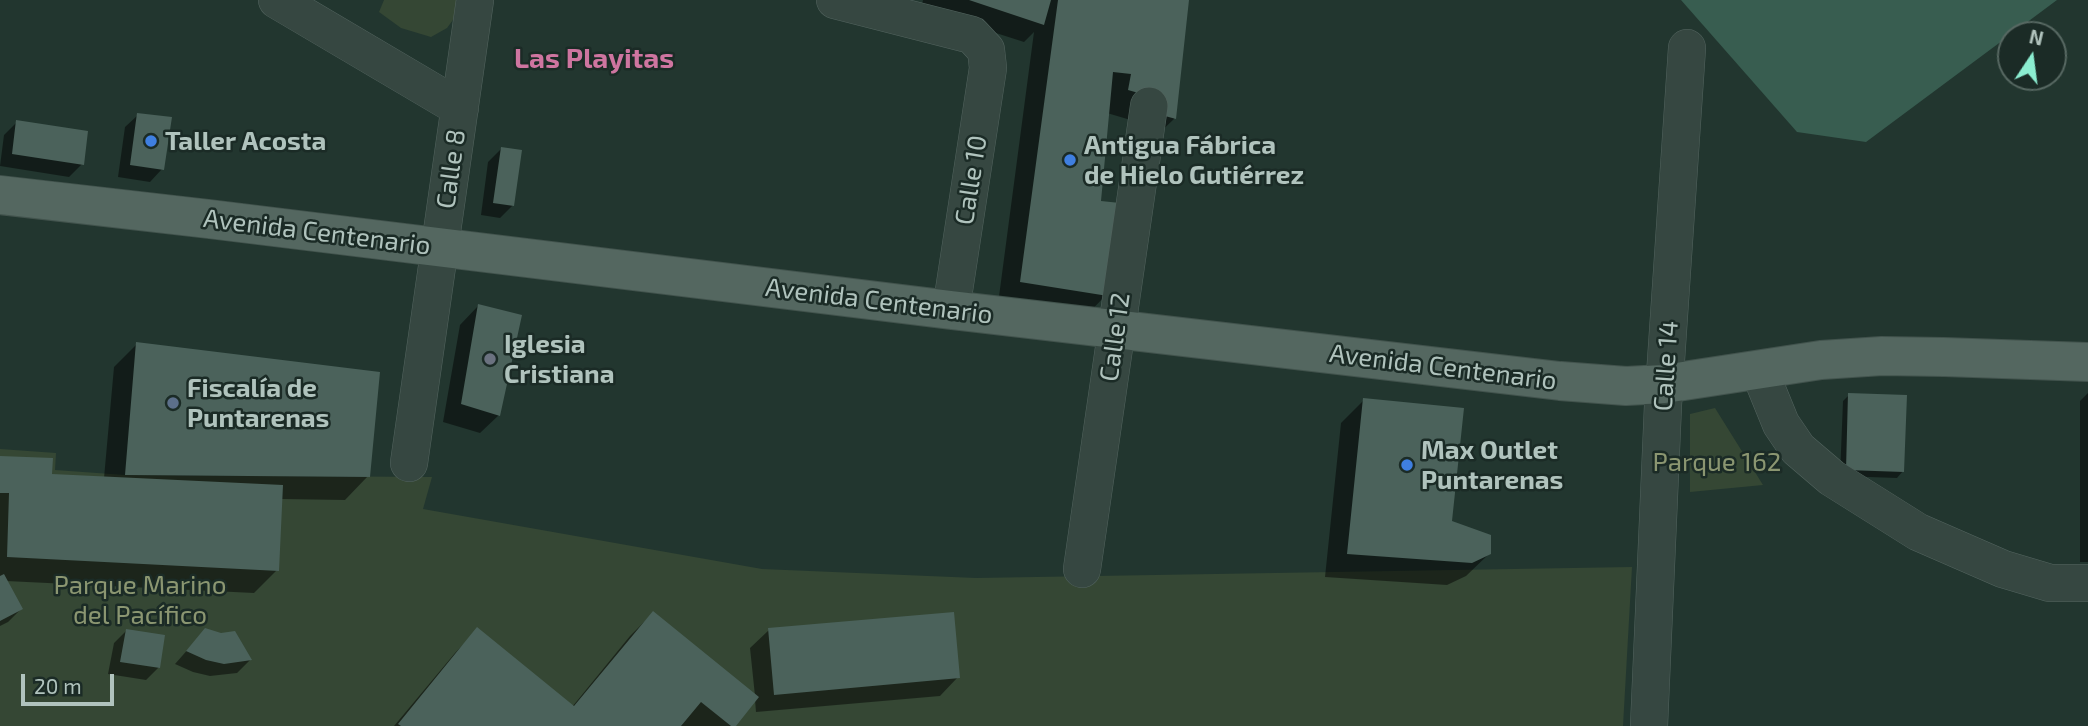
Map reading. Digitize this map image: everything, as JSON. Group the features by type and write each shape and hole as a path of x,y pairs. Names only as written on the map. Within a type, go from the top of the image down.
{"main road":[{"name":"Avenida Centenario","path":"0,195 1560,381 1626,386 1664,384 1821,360 1882,356 2088,362"}],"street":[{"path":"277,0 460,108"},
{"name":"Calle 8","path":"409,464 475,0"},
{"name":"Calle 10","path":"835,0 972,35 986,50 988,68 951,310"},
{"name":"Calle 14","path":"1649,726 1664,384 1687,48"},
{"name":"Calle 12","path":"1082,569 1149,106"},
{"path":"1759,370 1781,425 1798,449 1832,478 1918,532 2003,569 2050,583 2088,583"}],"green space":[{"path":"384,0 460,0 458,13 447,28 431,37 401,28 379,12"},
{"name":"Parque 162","path":"1715,408 1763,485 1690,492 1690,414"},
{"name":"Parque Marino del Pacífico","path":"0,449 56,453 55,470 125,475 432,477 423,509 762,569 976,578 1632,567 1623,726 0,726"}],"shaded area":[{"path":"1681,0 2057,0 2029,21 1997,21 1997,45 1866,142 1797,132"}],"building":[{"path":"969,0 1051,0 1044,25"},
{"name":"Antigua Fábrica de Hielo Gutiérrez","path":"1058,0 1189,0 1176,119 1154,113 1156,98 1128,90 1131,74 1113,72 1101,201 1120,203 1108,296 1020,282"},
{"name":"Taller Acosta","path":"137,113 172,117 164,170 130,165"},
{"path":"16,120 88,131 84,165 12,154"},
{"path":"501,147 522,150 514,206 493,203"},
{"name":"Iglesia Cristiana","path":"478,304 522,315 500,416 461,404"},
{"path":"136,342 380,372 370,477 125,475"},
{"path":"1848,393 1907,395 1904,472 1846,470"},
{"name":"Max Outlet Puntarenas","path":"1363,398 1464,408 1452,521 1491,535 1491,554 1472,563 1347,554"},
{"path":"0,456 53,458 52,474 283,485 279,571 7,557 9,493 0,493"},
{"path":"4,574 23,609 0,621 0,576"},
{"path":"653,611 759,697 736,726 731,726 701,702 681,726 398,724 477,627 574,706"},
{"path":"954,612 960,678 774,695 768,628"},
{"path":"205,628 221,633 235,631 252,660 224,664 186,651"},
{"path":"126,629 165,635 160,668 120,662"}],"place":[{"name":"Taller Acosta","path":"151,141"},
{"name":"Antigua Fábrica de Hielo Gutiérrez","path":"1070,160"},
{"name":"Iglesia Cristiana","path":"490,359"},
{"name":"Fiscalía de Puntarenas","path":"173,403"},
{"name":"Max Outlet Puntarenas","path":"1407,465"}],"district":[{"name":"Las Playitas","path":"594,59"}]}
